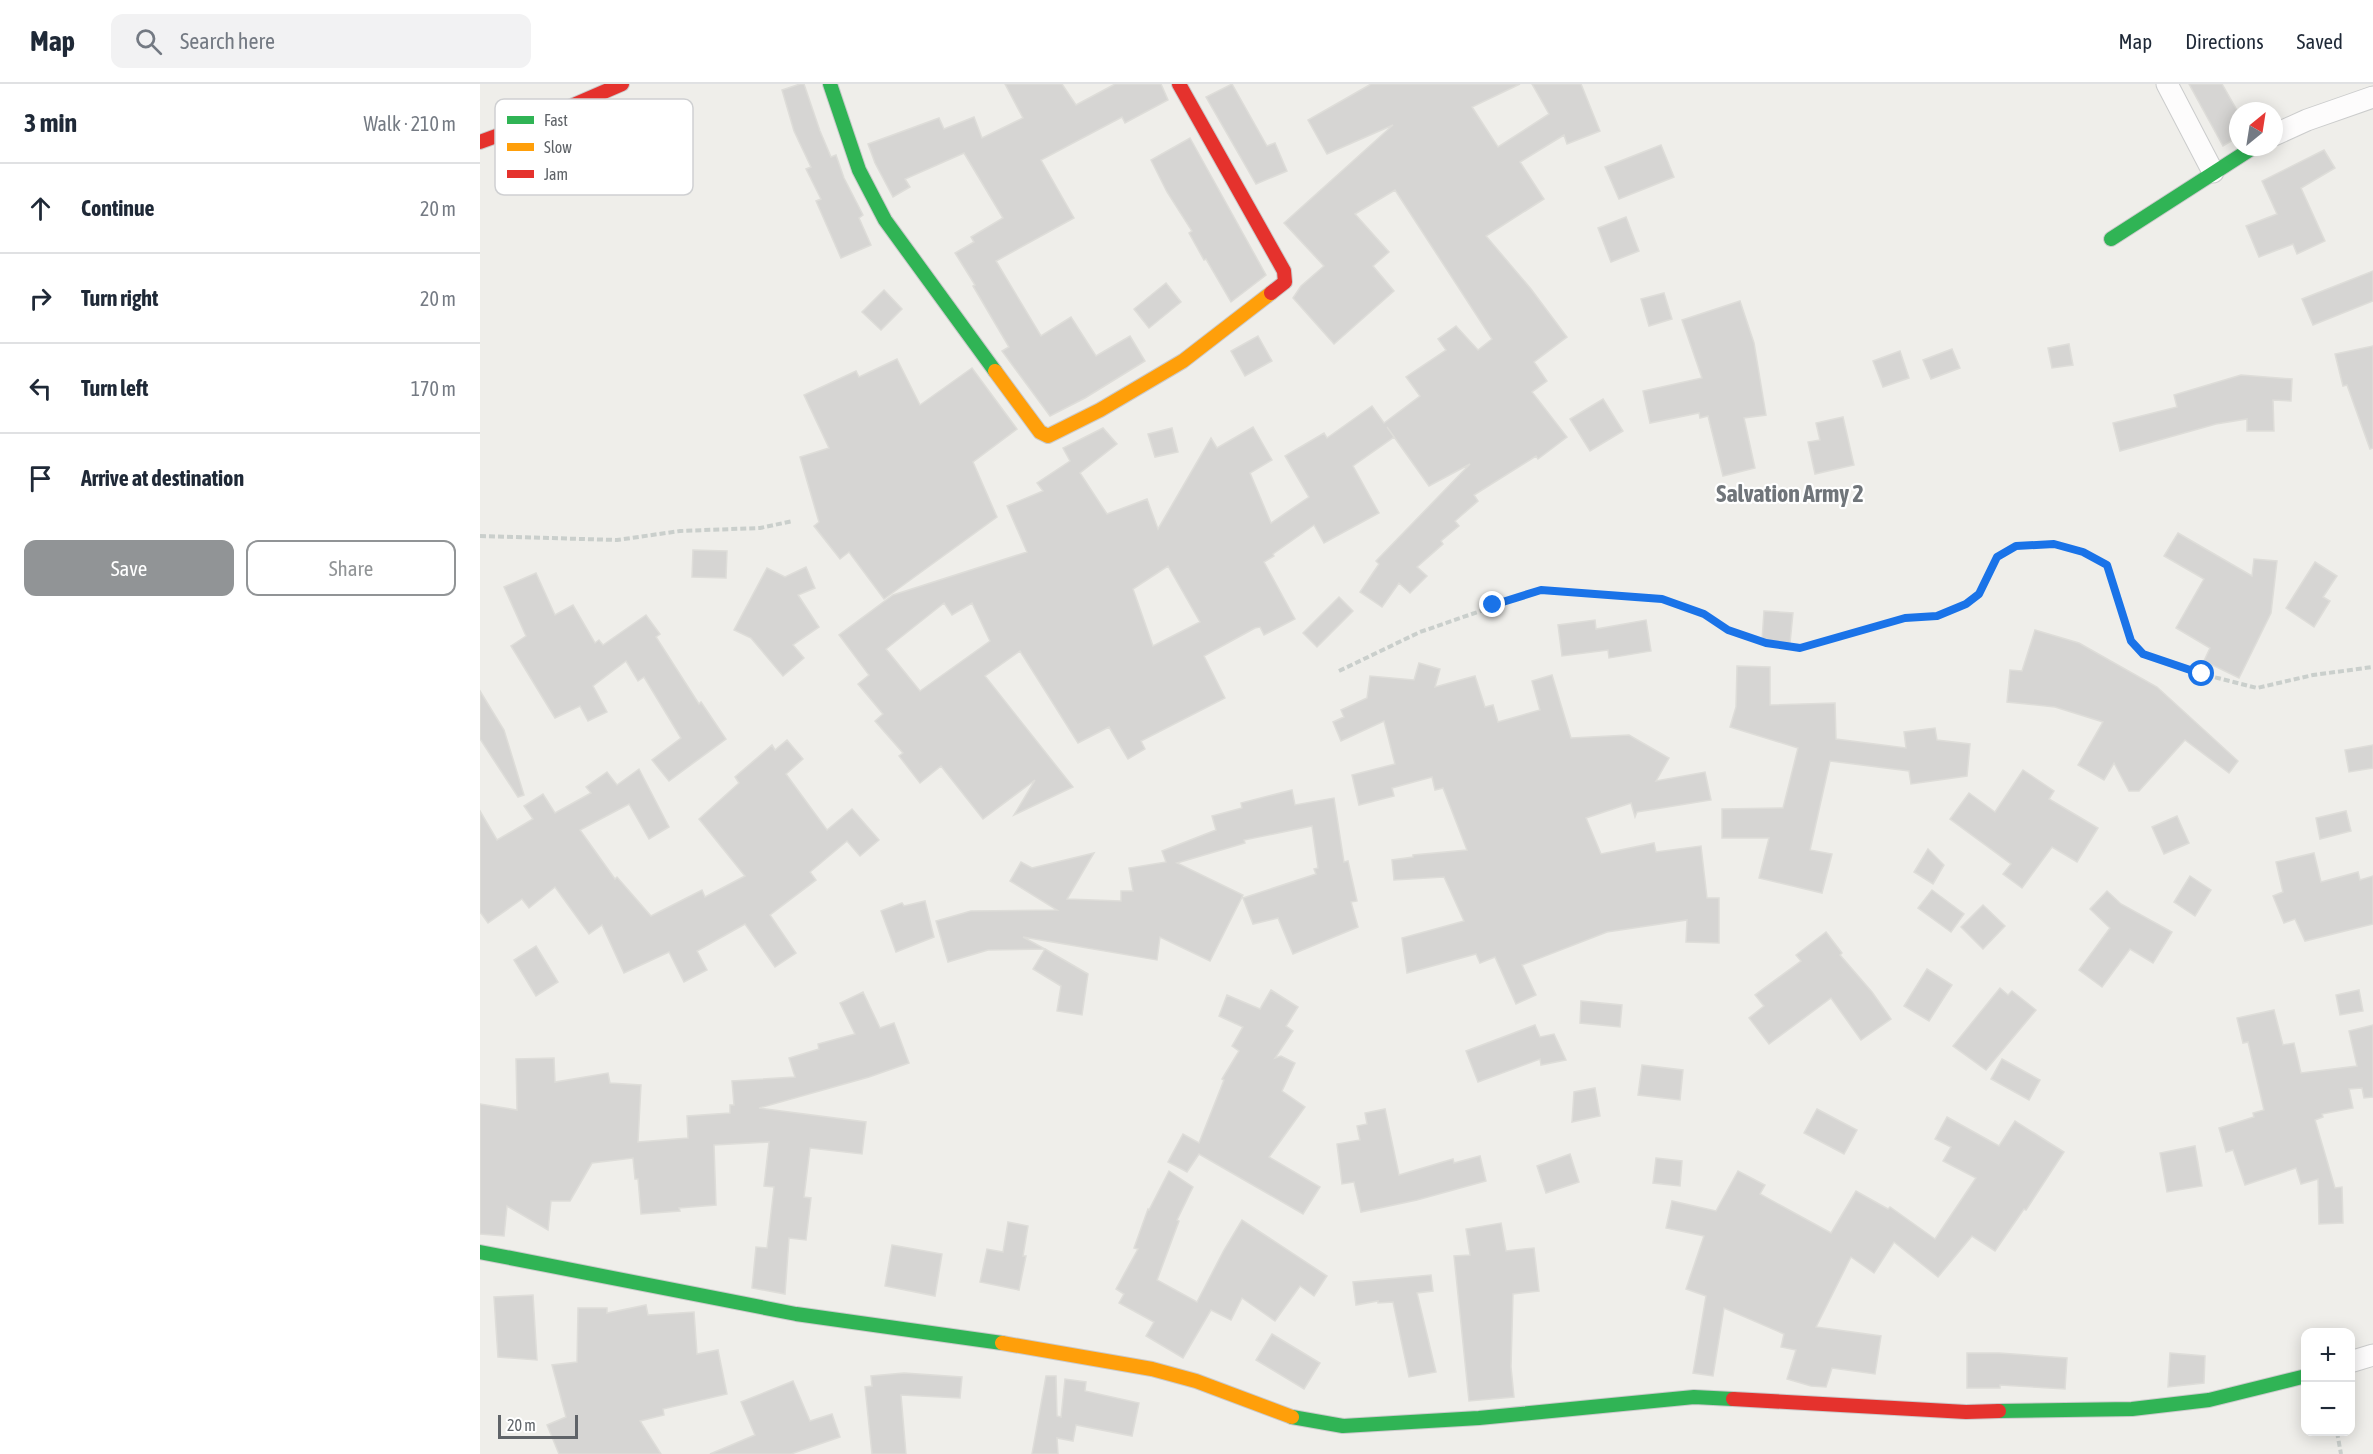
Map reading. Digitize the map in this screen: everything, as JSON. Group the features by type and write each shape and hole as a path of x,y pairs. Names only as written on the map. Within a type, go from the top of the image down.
{"street":[{"path":"587,99 622,84"},
{"path":"830,84 859,170 885,220 1040,432 1048,436 1100,411 1183,361 1285,282 1284,271 1271,245 1179,84"},
{"path":"2167,84 2213,172"},
{"path":"2283,131 2373,97"},
{"path":"480,142 495,137"},
{"path":"2111,240 2239,156"},
{"path":"480,1252 796,1314 980,1339 1152,1369 1196,1381 1299,1420 1343,1426 1479,1418 1694,1397 1966,1412 2132,1409 2210,1400 2301,1377"},
{"path":"2355,1360 2373,1355"}],"path":[{"path":"480,536 617,540 680,531 760,528 793,521"},
{"path":"1339,671 1420,632 1541,590 1662,599 1704,614 1728,630 1766,643 1800,648 1905,618 1937,616 1966,604 1979,594 1997,557 2016,546 2054,544 2083,552 2107,565 2131,641 2143,654 2202,674 2257,688 2313,675 2373,667"},
{"path":"2338,1436 2341,1454"}],"building":[{"path":"804,84 831,157 836,155 844,178 863,215 859,218 871,245 841,258 816,201 821,199 806,169 811,167 794,131 782,90"},
{"path":"1005,84 1062,84 1076,105 1115,84 1161,84 1168,100 1125,123 1122,117 1041,160 1074,218 996,261 1041,336 1071,317 1096,356 1130,336 1145,361 1085,398 1050,416 1002,351 1009,347 955,253 974,242 971,237 1003,218 964,153 905,179 910,187 893,197 868,144 939,118 944,129 974,117 982,138 1023,118"},
{"path":"1232,84 1267,146 1275,143 1287,171 1256,184 1206,97"},
{"path":"1371,84 1520,84 1472,107 1498,147 1549,114 1532,84 1581,84 1600,131 1567,144 1564,135 1520,162 1544,199 1486,236 1531,289 1567,337 1534,362 1547,381 1532,392 1567,437 1538,459 1536,456 1474,495 1478,501 1455,521 1459,526 1441,541 1443,544 1417,567 1427,576 1410,593 1399,583 1382,607 1360,592 1379,564 1376,561 1470,464 1429,486 1387,427 1394,437 1353,466 1379,513 1324,543 1314,525 1264,562 1295,619 1264,635 1260,627 1255,628 1204,656 1225,698 1141,741 1145,749 1128,759 1109,727 1078,743 1020,651 985,676 1073,787 1014,815 1035,780 983,819 941,766 920,783 899,756 903,753 875,721 883,714 858,684 869,675 839,635 893,595 1027,552 1007,506 1043,491 1037,483 1070,461 1063,448 1103,428 1117,444 1080,473 1107,514 1147,499 1158,529 1211,438 1217,448 1253,427 1272,460 1250,473 1271,523 1309,497 1285,456 1324,433 1327,438 1372,406 1384,423 1420,396 1406,377 1446,350 1438,339 1456,326 1478,350 1492,339 1395,190 1355,214 1389,252 1373,266 1394,291 1334,344 1293,298 1301,286 1324,266 1284,223 1393,125 1327,154 1308,120","holes":["1168,566 1200,622 1153,646 1133,589","944,603 952,615 972,603 990,641 920,691 886,649"]},
{"path":"2189,84 2222,84 2232,102 2229,102 2229,142 2223,146"},
{"path":"1190,138 1266,275 1231,302 1206,259 1204,260 1189,233 1192,231 1167,192 1151,160"},
{"path":"1661,145 1674,177 1619,199 1605,167"},
{"path":"2324,150 2335,168 2301,188 2325,241 2297,254 2293,244 2259,257 2246,226 2277,214 2262,181"},
{"path":"1626,217 1639,251 1611,262 1598,228"},
{"path":"2373,271 2373,301 2313,325 2302,299"},
{"path":"1166,283 1181,302 1149,328 1134,309"},
{"path":"884,290 902,309 881,330 862,312"},
{"path":"1664,293 1672,319 1649,326 1641,299"},
{"path":"1740,301 1754,343 1766,415 1744,418 1755,468 1723,476 1708,416 1700,418 1699,413 1650,423 1643,391 1702,378 1682,320"},
{"path":"1258,336 1272,361 1245,376 1231,351"},
{"path":"2069,344 2073,365 2052,368 2048,348"},
{"path":"2373,346 2373,448 2370,449 2347,385 2343,386 2335,354"},
{"path":"1952,349 1960,368 1931,379 1923,360"},
{"path":"1900,351 1909,378 1883,387 1873,361"},
{"path":"897,359 920,405 972,368 1017,429 973,462 997,517 884,599 849,552 840,559 814,526 819,522 800,457 829,448 804,395 856,371 859,377"},
{"path":"2241,375 2292,379 2291,401 2273,400 2274,431 2247,431 2247,419 2216,424 2120,451 2113,423 2177,407 2174,395"},
{"path":"1603,399 1623,431 1590,451 1570,419"},
{"path":"1843,417 1854,465 1815,474 1808,442 1820,440 1816,423"},
{"path":"1172,428 1178,452 1155,457 1148,434"},
{"path":"2178,533 2252,576 2254,559 2277,561 2271,613 2239,678 2204,661 2210,648 2176,628 2204,579 2164,556"},
{"path":"693,550 727,551 726,578 692,577"},
{"path":"2315,562 2337,576 2323,597 2330,601 2314,627 2286,608"},
{"path":"806,567 815,588 798,595 819,627 793,645 804,658 783,676 751,638 734,630 767,568 785,577"},
{"path":"536,573 555,615 573,605 595,643 599,640 603,645 646,615 660,634 656,637 699,704 701,702 726,739 669,781 652,760 681,738 644,677 638,681 626,661 593,686 607,712 588,721 580,706 555,718 511,646 526,636 504,587"},
{"path":"1339,597 1353,611 1317,647 1303,633"},
{"path":"1764,611 1793,613 1790,643 1762,641"},
{"path":"1595,620 1596,629 1646,620 1651,651 1609,658 1608,650 1562,656 1558,625"},
{"path":"2035,630 2079,643 2157,687 2238,761 2229,773 2185,740 2139,791 2129,791 2114,763 2104,780 2078,765 2103,722 2055,707 2007,702 2010,670 2022,671"},
{"path":"1419,663 1440,669 1435,687 1475,676 1485,707 1493,705 1498,722 1540,710 1532,681 1552,675 1571,738 1629,735 1669,758 1656,781 1705,772 1711,800 1637,812 1635,817 1631,803 1586,818 1601,854 1654,843 1656,852 1701,846 1707,898 1719,898 1719,943 1686,942 1687,920 1607,932 1522,965 1536,995 1516,1004 1495,957 1480,963 1476,954 1407,973 1402,938 1464,921 1444,877 1394,880 1392,860 1413,857 1413,855 1467,850 1443,788 1435,790 1432,777 1392,788 1394,796 1359,805 1352,775 1395,764 1384,721 1341,741 1333,722 1344,717 1341,710 1367,698 1370,676 1414,680"},
{"path":"1737,666 1770,667 1770,705 1835,703 1836,739 1906,748 1904,732 1935,728 1937,740 1970,744 1967,776 1911,784 1909,771 1830,761 1810,850 1832,854 1822,893 1759,878 1769,838 1722,838 1722,809 1783,808 1798,748 1730,727 1736,707"},
{"path":"480,691 504,730 524,795 518,797 480,739"},
{"path":"787,740 803,759 786,774 827,830 852,809 879,840 860,856 847,841 810,872 816,880 770,915 796,953 775,967 745,924 697,951 707,970 684,982 669,952 624,973 602,925 589,934 555,887 529,908 522,899 488,923 480,912 480,811 497,840 533,819 524,806 543,794 555,813 591,793 586,787 607,772 617,785 639,769 669,827 649,839 629,804 580,830 615,879 617,877 651,916 702,890 705,897 745,876 699,819 739,783 735,777 772,745 775,750"},
{"path":"2373,745 2373,768 2349,772 2345,750"},
{"path":"2023,770 2054,791 2049,799 2098,828 2077,862 2052,847 2022,888 2003,874 2011,864 1950,819 1969,793 1995,812"},
{"path":"1292,790 1295,805 1334,798 1344,862 1348,861 1357,901 1351,902 1358,927 1293,954 1278,918 1253,924 1243,898 1316,874 1314,869 1318,868 1312,826 1244,840 1245,843 1177,863 1243,895 1210,961 1160,937 1157,960 1023,937 1045,949 988,950 948,962 936,921 971,911 1057,910 1010,881 1021,862 1032,868 1094,853 1067,899 1121,901 1121,891 1133,891 1129,868 1166,862 1162,851 1216,830 1212,816 1242,808 1241,803"},
{"path":"2346,811 2351,831 2320,839 2316,818"},
{"path":"2177,816 2189,843 2164,854 2152,827"},
{"path":"1928,849 1944,865 1933,884 1914,872"},
{"path":"2314,853 2321,882 2358,872 2360,880 2373,876 2373,924 2305,941 2295,919 2284,923 2273,896 2283,892 2276,862"},
{"path":"2190,876 2211,890 2195,916 2174,902"},
{"path":"1932,890 1964,914 1951,932 1918,908"},
{"path":"2107,891 2121,904 2172,932 2153,963 2130,949 2102,987 2079,970 2110,928 2090,909"},
{"path":"925,901 934,937 896,952 881,911 902,903 904,906"},
{"path":"1983,905 2005,926 1983,949 1961,927"},
{"path":"1826,932 1842,953 1840,955 1872,992 1891,1019 1861,1040 1831,998 1769,1044 1749,1018 1764,1006 1755,995 1801,961 1796,955"},
{"path":"536,946 558,982 536,996 514,960"},
{"path":"1045,949 1088,974 1082,1015 1057,1011 1061,986 1033,969"},
{"path":"1927,969 1952,985 1929,1021 1904,1006"},
{"path":"2000,988 2008,995 2012,991 2036,1010 1986,1070 1953,1046"},
{"path":"1271,990 1298,1007 1286,1026 1293,1031 1275,1058 1281,1056 1295,1063 1282,1091 1305,1107 1269,1157 1320,1187 1303,1214 1199,1154 1187,1172 1168,1162 1183,1134 1199,1143 1224,1080 1222,1079 1239,1051 1232,1046 1243,1027 1219,1016 1227,995 1260,1009"},
{"path":"2359,990 2363,1011 2340,1015 2336,995"},
{"path":"863,992 880,1028 894,1023 909,1063 869,1077 759,1108 866,1122 862,1154 810,1148 804,1197 811,1198 806,1240 789,1238 785,1294 752,1288 756,1247 767,1248 774,1187 764,1186 769,1142 714,1145 716,1205 641,1214 638,1179 635,1179 633,1158 592,1163 570,1201 551,1201 548,1230 507,1206 504,1236 480,1234 480,1104 517,1110 516,1059 554,1058 555,1082 608,1073 610,1083 641,1085 638,1142 688,1138 687,1116 730,1113 730,1105 734,1105 732,1081 795,1077 789,1058 819,1049 818,1044 855,1034 840,1003"},
{"path":"1581,1001 1622,1005 1620,1027 1580,1023"},
{"path":"2274,1010 2283,1045 2294,1043 2301,1073 2357,1066 2349,1031 2373,1025 2373,1097 2364,1098 2362,1088 2349,1089 2353,1108 2322,1114 2323,1117 2315,1120 2335,1188 2342,1187 2343,1223 2319,1224 2318,1179 2301,1184 2296,1168 2245,1185 2233,1150 2226,1152 2219,1128 2254,1117 2253,1113 2264,1110 2248,1042 2243,1043 2237,1018"},
{"path":"1535,1025 1540,1037 1554,1034 1566,1060 1541,1065 1540,1059 1478,1082 1466,1051"},
{"path":"2002,1059 2040,1080 2029,1100 1991,1079"},
{"path":"1642,1065 1683,1070 1680,1100 1638,1095"},
{"path":"1595,1088 1600,1116 1572,1122 1574,1092"},
{"path":"1385,1109 1399,1175 1453,1159 1454,1163 1480,1156 1486,1181 1417,1200 1361,1212 1354,1182 1342,1184 1337,1144 1360,1140 1357,1126 1367,1124 1365,1113"},
{"path":"1817,1109 1857,1130 1844,1154 1804,1133"},
{"path":"1947,1117 1999,1146 2015,1121 2064,1152 2026,1210 2024,1209 1995,1251 1972,1236 1938,1277 1894,1242 1874,1273 1851,1257 1816,1327 1881,1336 1875,1374 1832,1368 1826,1387 1811,1386 1787,1379 1796,1350 1781,1347 1784,1334 1724,1308 1713,1376 1693,1373 1706,1296 1686,1289 1704,1236 1666,1228 1672,1201 1716,1211 1738,1171 1765,1185 1760,1194 1831,1233 1856,1191 1888,1209 1890,1207 1935,1239 1976,1178 1943,1161 1951,1147 1935,1139"},
{"path":"2195,1146 2202,1186 2167,1192 2160,1153"},
{"path":"1570,1154 1579,1182 1546,1193 1537,1166"},
{"path":"1656,1158 1682,1161 1680,1186 1653,1183"},
{"path":"1169,1171 1193,1187 1177,1220 1179,1221 1157,1280 1197,1302 1242,1220 1327,1276 1314,1296 1300,1286 1275,1321 1242,1298 1231,1320 1211,1310 1183,1358 1146,1336 1154,1322 1119,1303 1124,1294 1116,1289 1138,1249 1134,1248 1148,1209"},
{"path":"1008,1222 1028,1226 1023,1256 1026,1256 1019,1290 980,1282 987,1249 1003,1252"},
{"path":"1501,1223 1506,1251 1534,1248 1539,1291 1513,1294 1511,1367 1514,1397 1469,1401 1454,1256 1470,1255 1466,1229"},
{"path":"892,1245 942,1254 935,1296 885,1286"},
{"path":"1431,1275 1433,1291 1417,1293 1436,1372 1409,1377 1393,1302 1378,1303 1378,1301 1356,1305 1353,1282"},
{"path":"533,1295 537,1360 498,1357 494,1297"},
{"path":"646,1305 648,1315 694,1312 697,1354 718,1350 727,1394 663,1409 664,1415 640,1421 661,1454 559,1454 547,1425 566,1417 552,1365 577,1362 578,1308 607,1308 607,1313"},
{"path":"1272,1334 1320,1363 1304,1389 1256,1360"},
{"path":"1967,1353 2067,1358 2065,1389 2000,1385 2000,1388 1967,1388"},
{"path":"2170,1353 2205,1356 2204,1383 2168,1387"},
{"path":"904,1373 962,1377 960,1398 901,1395 906,1454 872,1454 865,1387 872,1386 871,1376"},
{"path":"1046,1376 1056,1376 1057,1416 1061,1417 1065,1379 1086,1382 1085,1391 1139,1403 1132,1436 1076,1425 1073,1441 1057,1438 1058,1454 1032,1454"},
{"path":"793,1381 810,1421 832,1414 840,1437 791,1454 710,1454 755,1435 741,1402"}],"traffic: fast":[{"path":"830,84 859,170 885,220 995,371"},
{"path":"2111,239 2240,156"},
{"path":"480,1252 796,1314 1002,1343"},
{"path":"1999,1411 2132,1409 2209,1400 2301,1377"},
{"path":"1292,1417 1343,1426 1479,1418 1694,1397 1733,1399"}],"traffic: slow":[{"path":"995,371 1040,432 1048,436 1100,410 1183,361 1271,293"},
{"path":"1002,1343 1152,1369 1196,1381 1292,1417"}],"traffic: jam":[{"path":"587,99 622,84"},
{"path":"1179,84 1284,271 1285,282 1271,293"},
{"path":"480,142 495,137"},
{"path":"1733,1399 1966,1412 1999,1411"}],"district":[{"name":"Salvation Army 2","path":"1790,494"}],"route":[{"path":"1493,605 1541,590 1662,599 1704,614 1728,630 1766,643 1800,648 1905,618 1937,616 1966,604 1979,594 1997,557 2016,546 2054,544 2083,552 2107,565 2131,641 2143,654 2202,674"}]}
